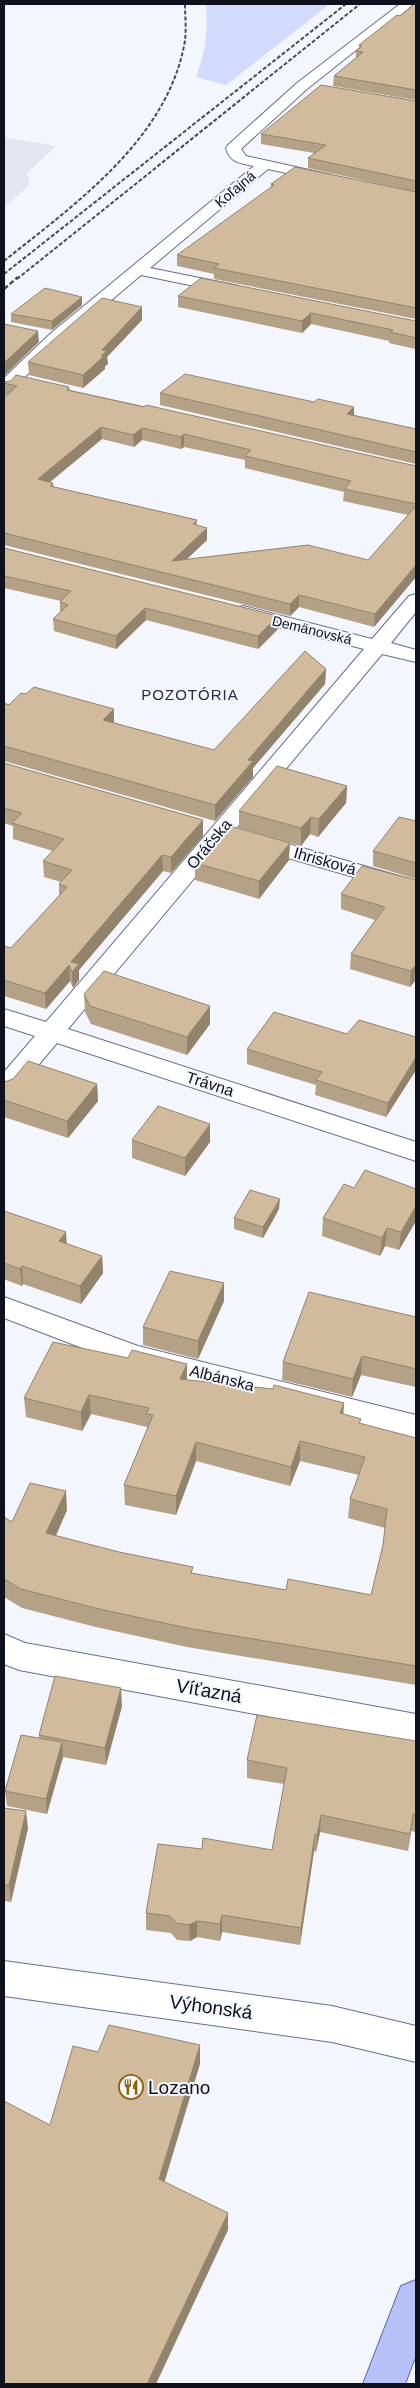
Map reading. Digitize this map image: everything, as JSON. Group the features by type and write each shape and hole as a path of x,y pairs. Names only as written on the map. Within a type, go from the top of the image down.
{"main road":[{"path":"384,2384 416,2301"}],"street":[{"path":"405,7 416,12"},
{"name":"Koľajná","path":"264,165 236,156 233,152 233,146 302,86 405,7"},
{"path":"302,86 321,90"},
{"path":"264,165 340,181"},
{"name":"Koľajná","path":"9,383 56,338 264,165"},
{"path":"138,270 254,293"},
{"path":"38,335 56,338"},
{"path":"9,383 32,383"},
{"name":"Oráčska","path":"4,1088 52,1032 210,828 416,600"},
{"name":"Demänovská","path":"223,607 416,656"},
{"name":"Ihrisková","path":"210,828 416,888"},
{"name":"Trávna","path":"4,1017 416,1152"},
{"name":"Albánska","path":"4,1307 132,1356 416,1427"},
{"name":"Víťazná","path":"4,1648 19,1656 416,1729"},
{"name":"Výhonská","path":"4,1978 332,2024 416,2044"}],"shaded area":[{"path":"206,4 330,4 226,85 196,77 206,41"},
{"path":"4,137 56,146 27,173 30,184 4,208"}],"building":[{"path":"416,4 416,90 334,76 363,52 356,51 362,46 359,45"},
{"path":"321,85 416,101 416,181 308,158 326,145 261,134"},
{"path":"295,167 416,192 416,308 214,268 219,264 177,255 274,185 271,184"},
{"path":"201,278 416,321 416,338 390,332 393,330 311,313 302,321 178,296"},
{"path":"45,288 82,297 52,321 11,314"},
{"path":"102,298 142,307 102,350 107,351 101,356 104,356 83,375 28,362"},
{"path":"4,324 38,331 4,363"},
{"path":"185,374 314,402 318,399 354,407 347,414 416,429 416,452 160,393"},
{"path":"16,375 69,387 67,390 144,407 146,405 416,466 416,504 344,489 351,481 245,456 251,450 184,434 181,437 142,428 133,435 101,427 38,479 53,483 50,486 197,520 193,524 207,528 172,561 308,545 368,560 416,506 416,565 375,614 299,595 290,604 4,533 4,398 17,386 4,382 11,381"},
{"path":"4,548 278,616 258,636 145,608 116,636 53,619 68,605 60,602 71,591 4,576"},
{"path":"305,651 326,669 248,760 253,761 215,805 4,746 4,703 9,705 21,693 26,694 34,687 114,709 103,720 214,750"},
{"path":"4,763 203,820 171,857 162,855 71,962 79,964 72,972 69,965 45,993 4,980 4,946 11,948 67,887 59,884 72,870 43,861 64,839 12,823 22,813 4,808"},
{"path":"277,766 347,786 319,819 311,817 301,828 239,811"},
{"path":"399,817 416,821 416,863 373,851"},
{"path":"227,825 290,843 259,881 195,863"},
{"path":"362,866 416,880 416,966 411,971 351,954 385,907 341,894"},
{"path":"104,971 210,1006 187,1037 90,1006 84,994"},
{"path":"274,1012 347,1034 359,1020 416,1037 416,1057 388,1103 316,1080 322,1072 247,1049"},
{"path":"28,1061 97,1084 67,1121 4,1100 4,1082 13,1079"},
{"path":"158,1106 210,1124 185,1158 132,1140"},
{"path":"365,1170 416,1189 416,1206 401,1232 387,1228 382,1238 323,1218 344,1184 354,1188"},
{"path":"250,1190 280,1199 263,1227 234,1218"},
{"path":"4,1211 66,1232 59,1241 102,1256 80,1286 22,1266 20,1269 4,1263"},
{"path":"170,1271 224,1283 198,1341 143,1327"},
{"path":"309,1292 416,1317 416,1369 362,1356 353,1379 283,1362"},
{"path":"53,1342 128,1358 132,1350 187,1364 180,1379 273,1389 274,1385 344,1403 340,1413 361,1419 359,1423 416,1438 416,1666 187,1628 95,1608 21,1589 4,1579 4,1517 12,1522 30,1483 66,1491 46,1533 119,1552 193,1567 191,1573 286,1590 288,1579 371,1595 383,1545 387,1509 350,1499 365,1457 300,1441 291,1467 196,1442 176,1496 124,1485 153,1415 146,1414 149,1408 89,1395 81,1412 24,1398"},
{"path":"55,1676 121,1688 105,1748 39,1735"},
{"path":"257,1715 416,1741 416,1814 413,1814 410,1834 321,1815 317,1835 315,1834 301,1928 222,1915 220,1924 197,1921 189,1925 176,1923 170,1916 146,1913 158,1844 202,1849 203,1838 272,1850 287,1768 247,1760"},
{"path":"21,1735 62,1742 46,1799 5,1791"},
{"path":"4,1808 26,1811 9,1885 4,1885"},
{"path":"109,2025 200,2045 159,2179 228,2213 147,2384 4,2384 4,2101 50,2125 73,2046 98,2052"}],"railway":[{"path":"4,261 59,217 114,168 158,112 174,80 184,46 186,30 185,4"},
{"path":"4,274 346,4"},
{"path":"17,279 360,4"},
{"path":"4,289 18,277"}],"place":[{"name":"Lozano","path":"131,2087"}],"district":[{"name":"POZOTÓRIA","path":"190,694"}]}
